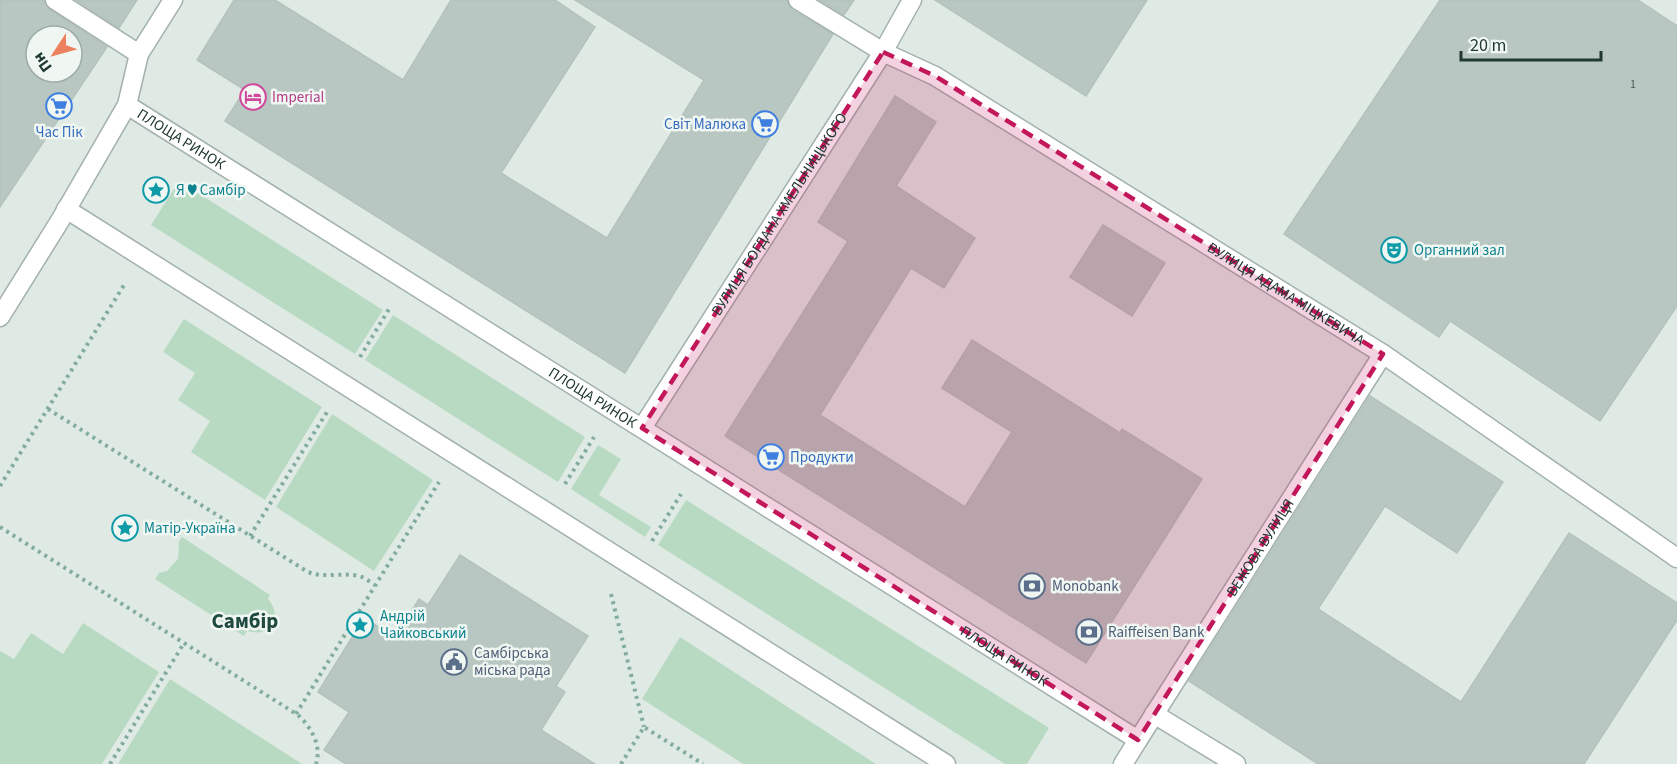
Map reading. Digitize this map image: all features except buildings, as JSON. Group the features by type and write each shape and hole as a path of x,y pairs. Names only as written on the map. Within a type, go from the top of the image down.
{"street":[{"path":"55,0 139,54"},
{"path":"127,105 139,54 173,0"},
{"name":"ВУЛИЦЯ АДАМА МІЦКЕВИЧА","path":"798,0 883,52 934,76 1383,354 1677,558"},
{"name":"ВУЛИЦЯ БОГДАНА ХМЕЛЬНИЦЬКОГО","path":"642,429 883,52 912,0"},
{"name":"ПЛОЩА РИНОК","path":"0,317 127,105 1138,741"},
{"path":"66,209 946,764"},
{"name":"ВЕЖОВА ВУЛИЦЯ","path":"1138,741 1383,354"},
{"path":"1154,714 1236,764"},
{"path":"1123,764 1138,741"}],"path":[{"path":"0,486 142,257"},
{"path":"48,409 308,572 323,576 353,575 375,585"},
{"path":"548,513 611,410"},
{"path":"296,714 455,455"},
{"path":"635,568 699,465"},
{"path":"0,527 296,714 307,723 314,735 317,749 316,764"},
{"path":"598,545 644,727 703,764"},
{"path":"110,764 184,643"},
{"path":"621,764 644,727"}],"highlighted area":[{"path":"883,52 935,76 1383,354 1138,740 642,428"}],"green space":[{"path":"179,181 383,310 355,354 151,225"},
{"path":"393,315 585,437 558,482 365,360"},
{"path":"184,319 322,407 265,500 191,452 210,421 178,400 195,373 163,352"},
{"path":"332,414 433,480 374,571 276,507"},
{"path":"598,445 621,459 599,495 651,527 645,537 571,489"},
{"path":"686,500 1049,728 1027,764 1005,764 658,545"},
{"path":"182,537 270,595 268,599 273,606 275,619 268,629 247,631 244,636 155,579 159,573 167,571 178,559 179,541"},
{"path":"83,623 159,672 102,764 0,764 0,651 14,659 31,633 63,654"},
{"path":"680,637 876,764 743,764 642,699"},
{"path":"170,679 302,764 118,764"}],"place":[{"name":"Imperial","path":"253,97"},
{"name":"Час Пік","path":"59,106"},
{"name":"Світ Малюка","path":"765,124"},
{"name":"Я ♥ Самбір","path":"156,190"},
{"name":"Органний зал","path":"1394,250"},
{"name":"Продукти","path":"771,457"},
{"name":"Матір-Україна","path":"125,528"},
{"name":"Monobank","path":"1032,586"},
{"name":"Андрій Чайковський","path":"360,625"},
{"name":"Raiffeisen Bank","path":"1089,632"},
{"name":"Самбірська міська рада","path":"454,662"}],"district":[{"name":"Самбір","path":"245,621"}]}
